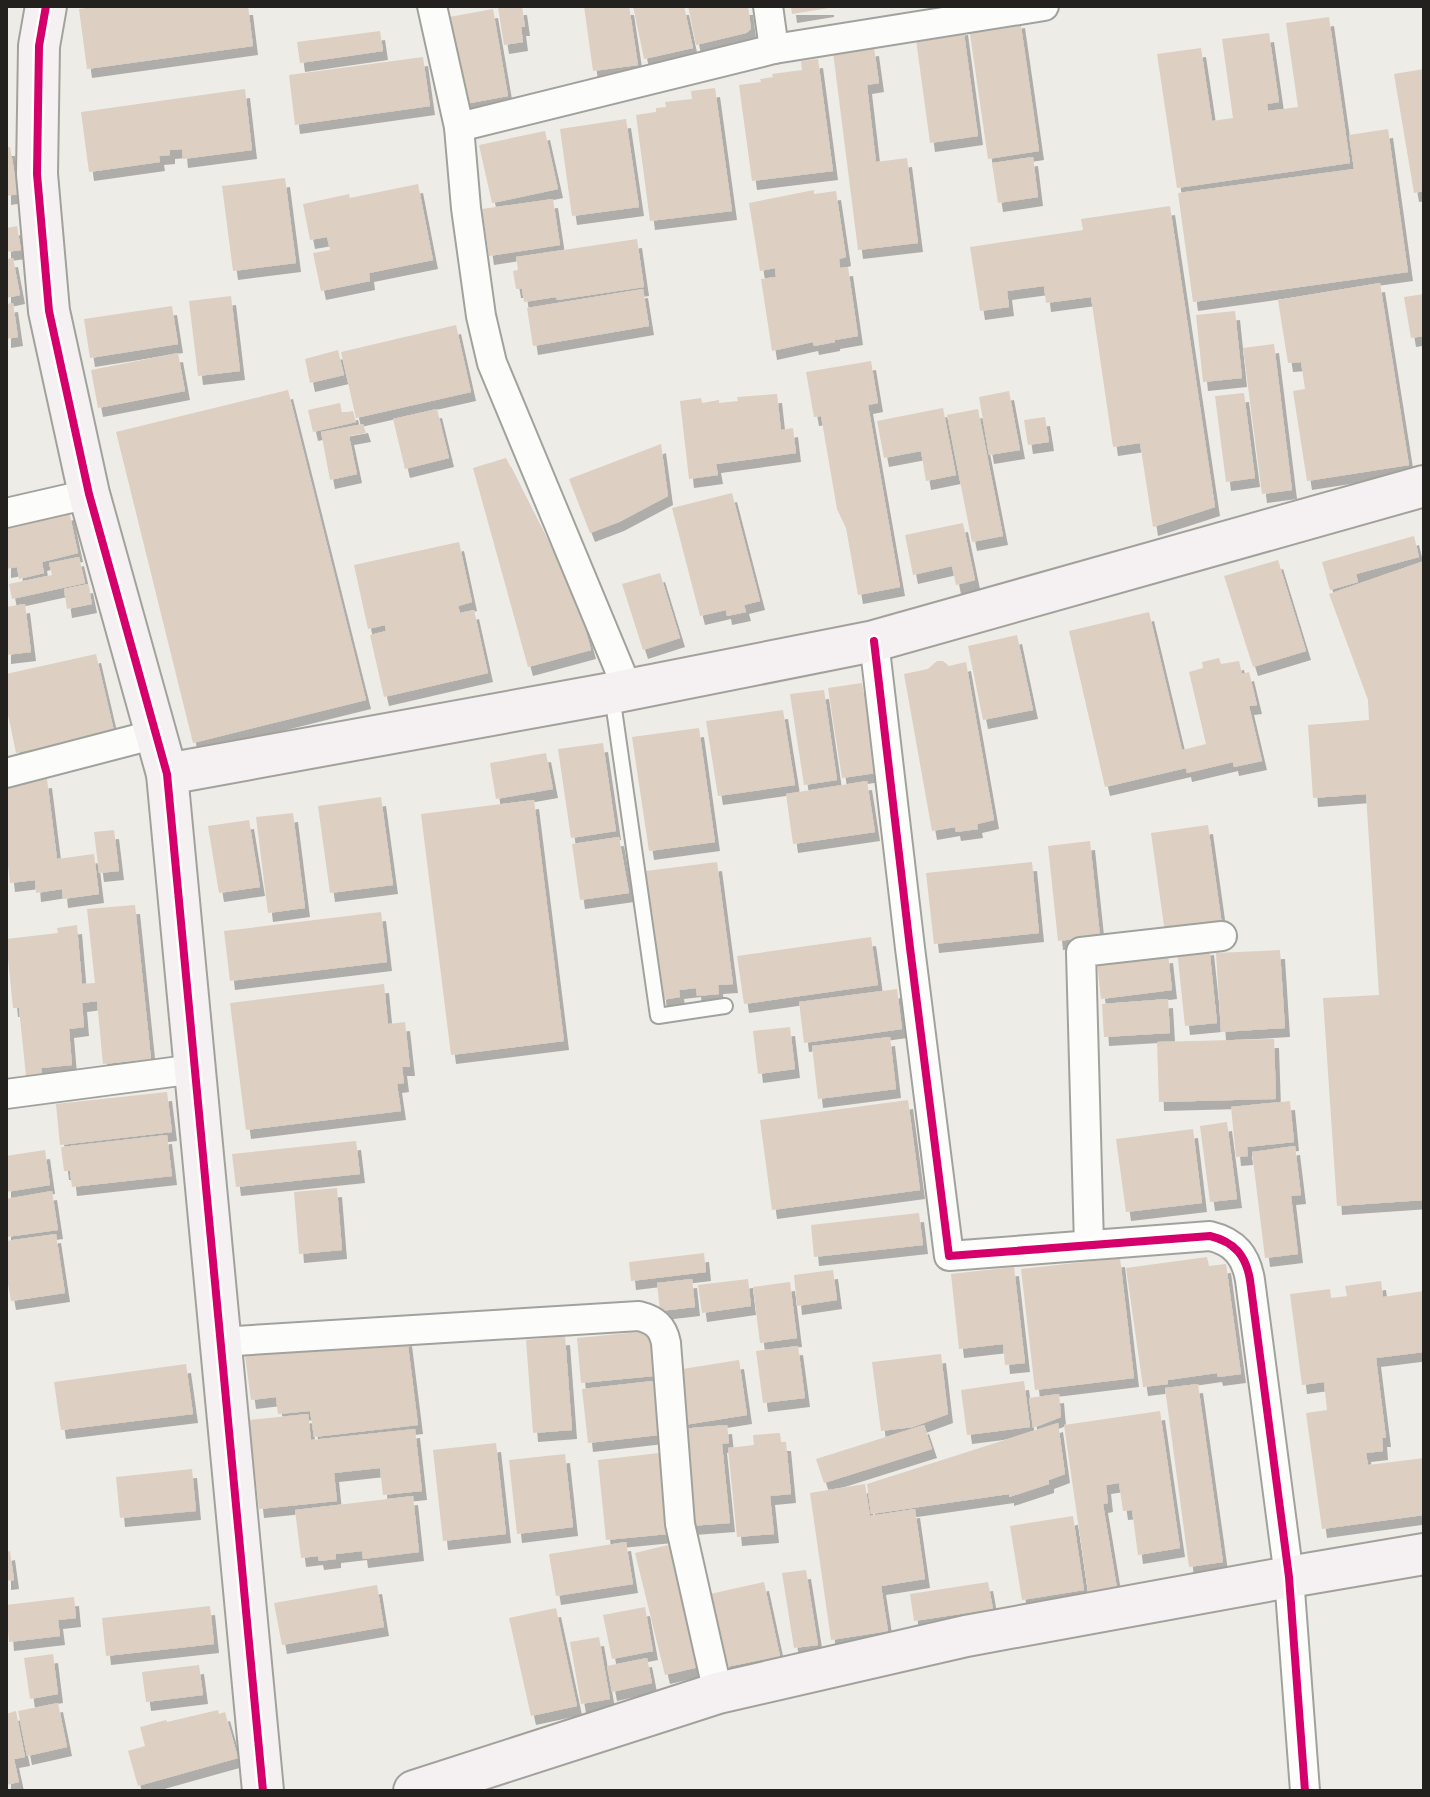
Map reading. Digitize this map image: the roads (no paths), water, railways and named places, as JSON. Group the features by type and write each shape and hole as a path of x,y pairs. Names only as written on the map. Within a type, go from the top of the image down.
{"street":[{"path":"46,6 39,46 37,174 49,311 89,494 167,774 263,1791"},
{"path":"432,6 459,127 466,208 481,316 492,363 620,692"},
{"path":"768,6 774,49"},
{"path":"459,127 774,49 1044,6"},
{"path":"167,774 620,692 874,641 1424,486"},
{"path":"6,513 89,494"},
{"path":"874,641 949,1256 1210,1236 1223,1239 1243,1256 1250,1280 1289,1577 1305,1791"},
{"path":"6,773 156,734"},
{"path":"1089,1245 1081,952 1222,936"},
{"path":"6,1094 195,1069"},
{"path":"219,1342 639,1316 657,1324 664,1332 666,1343 680,1524 718,1693"},
{"path":"414,1791 718,1693 966,1636 1424,1554"}],"lane":[{"path":"620,692 658,1016 725,1006"}]}
